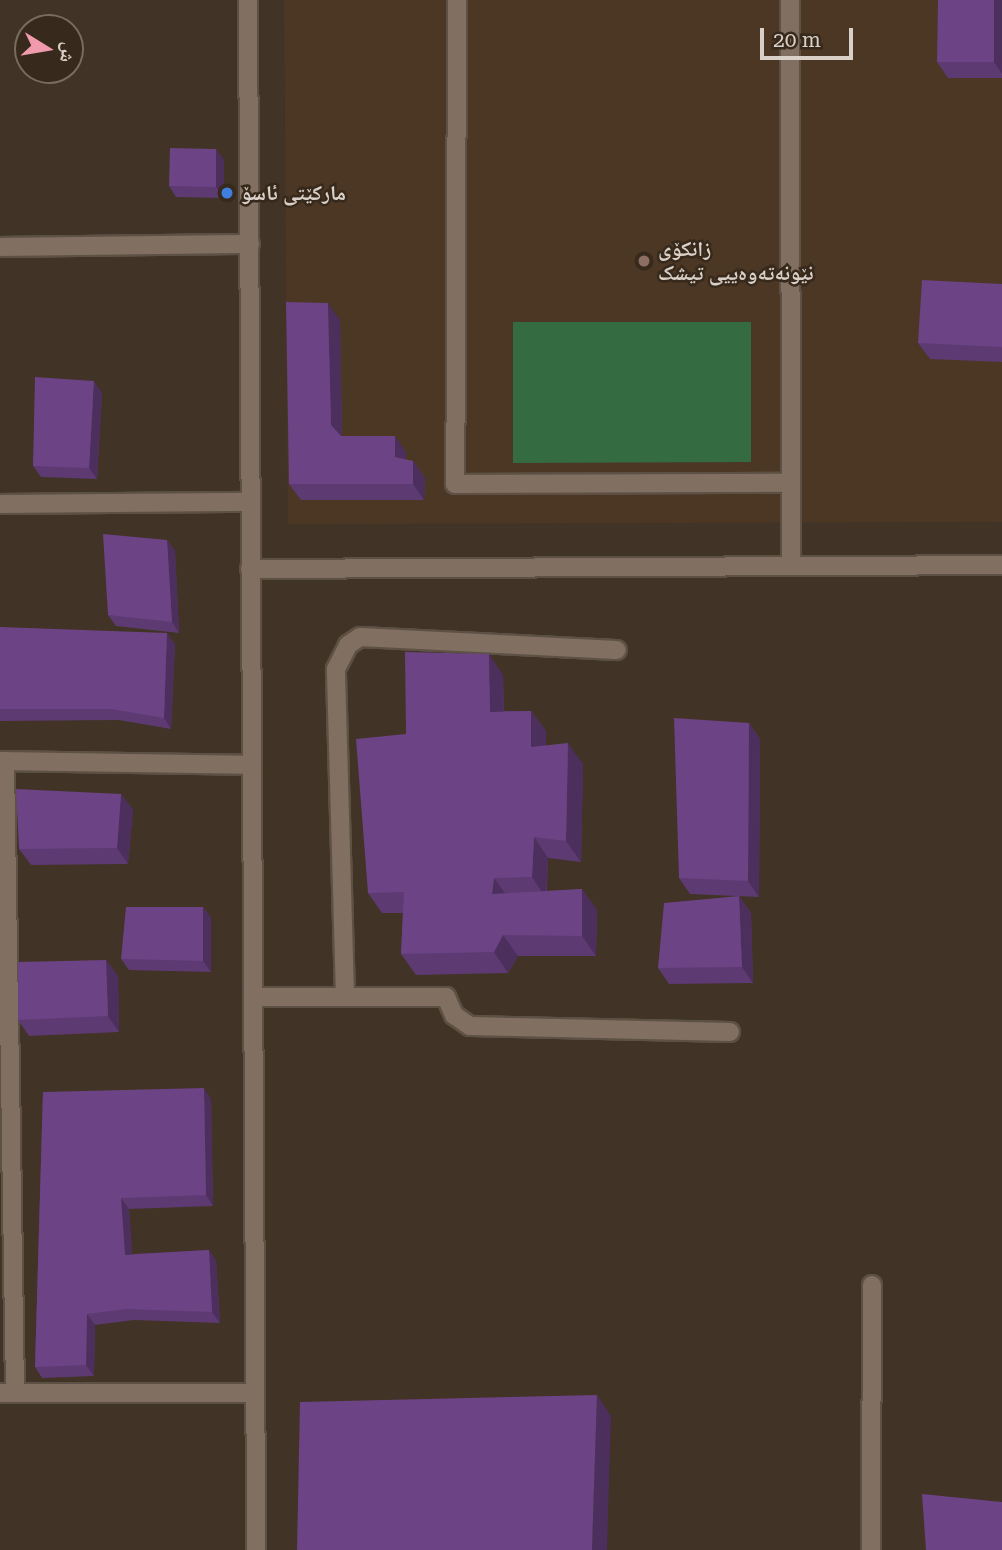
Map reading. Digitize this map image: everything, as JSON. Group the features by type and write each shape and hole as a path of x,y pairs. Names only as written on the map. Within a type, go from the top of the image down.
{"street":[{"path":"248,0 256,1550"},
{"path":"457,0 455,484 790,483"},
{"path":"790,0 791,565"},
{"path":"0,247 250,244"},
{"path":"0,504 249,502"},
{"path":"250,569 1002,565"},
{"path":"345,996 336,669 348,645 360,637 617,650"},
{"path":"252,765 3,761 8,1393 254,1393"},
{"path":"255,997 446,997 454,1015 470,1026 730,1032"},
{"path":"871,1550 872,1286"}],"shaded area":[{"name":"زانکۆی نێونەتەوەییی تیشک","path":"284,0 1002,0 1002,522 288,524"}],"green space":[{"path":"513,322 751,322 751,462 513,463"}],"building":[{"path":"938,0 994,0 994,62 937,62"},
{"path":"170,148 216,149 216,187 169,186"},
{"path":"922,280 1002,284 1002,347 918,343"},
{"path":"286,302 328,303 331,425 341,436 395,436 395,457 413,461 413,484 289,484"},
{"path":"35,377 94,381 89,468 33,466"},
{"path":"103,534 167,540 172,622 108,615"},
{"path":"0,627 167,633 164,718 111,709 0,709"},
{"path":"405,652 489,654 490,712 531,711 531,747 568,743 566,841 534,837 532,877 494,878 492,894 582,889 582,936 503,935 494,952 401,954 404,892 368,893 356,739 406,734"},
{"path":"674,718 749,723 748,881 679,878"},
{"path":"16,789 121,794 117,848 19,849"},
{"path":"739,896 742,967 658,968 664,903"},
{"path":"126,907 203,907 203,961 121,959"},
{"path":"106,960 108,1016 18,1020 18,962"},
{"path":"204,1088 206,1195 121,1198 125,1255 209,1250 212,1312 126,1309 87,1314 86,1365 35,1367 43,1092"},
{"path":"597,1395 592,1550 297,1550 300,1402"},
{"path":"922,1494 1002,1502 1002,1550 926,1550"}],"place":[{"name":"مارکێتی ئاسۆ","path":"227,193"},
{"name":"زانکۆی نێونەتەوەییی تیشک","path":"644,261"}]}
